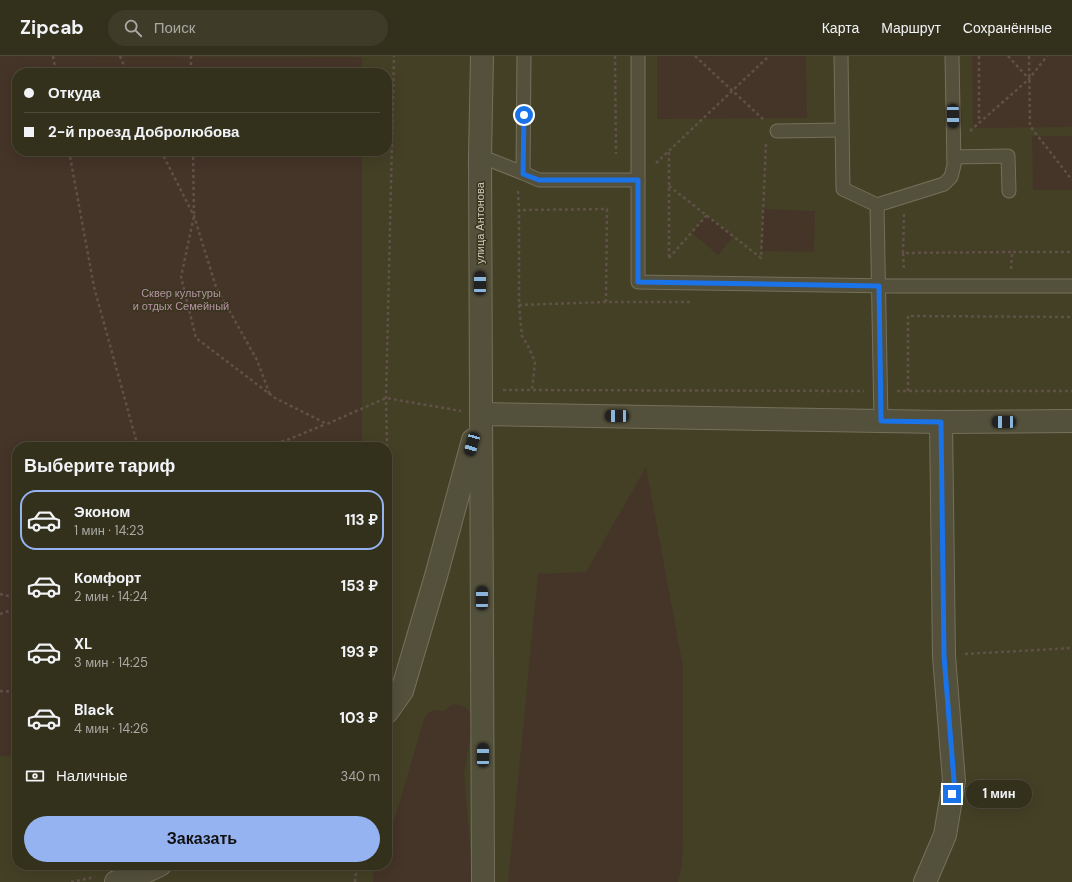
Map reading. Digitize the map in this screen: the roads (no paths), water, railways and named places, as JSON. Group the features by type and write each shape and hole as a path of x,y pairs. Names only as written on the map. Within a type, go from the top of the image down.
{"street":[{"name":"улица Антонова","path":"480,414 480,156 482,56"},
{"path":"480,414 941,422 1072,421"},
{"path":"392,705 402,691 436,576 480,414"},
{"path":"480,414 483,882"},
{"path":"925,882 945,835 954,781 944,656 941,422"},
{"path":"116,882 130,879 149,870"}],"lane":[{"path":"523,174 524,56"},
{"path":"638,56 638,282 879,286 1072,286"},
{"path":"841,56 843,188 877,205 944,184 951,177 954,165 952,56"},
{"path":"772,127 842,130"},
{"path":"954,151 1008,156 1009,191"},
{"path":"480,156 539,180 638,180"},
{"path":"877,205 881,421"}],"park label":[{"name":"Сквер культуры и отдых Семейный","path":"181,299"}]}
